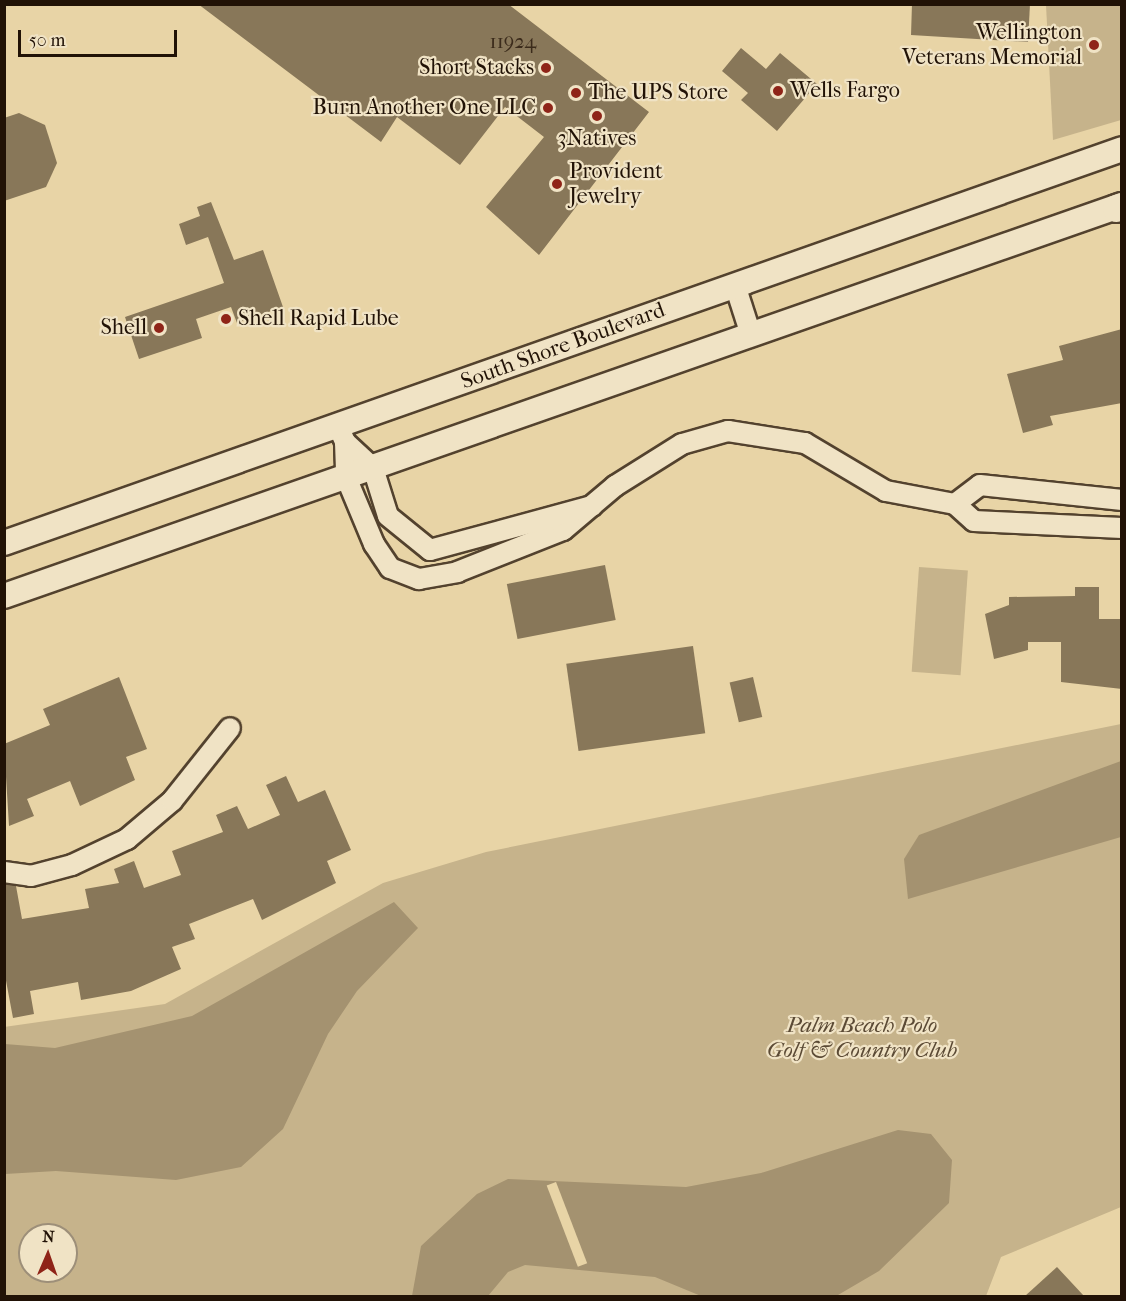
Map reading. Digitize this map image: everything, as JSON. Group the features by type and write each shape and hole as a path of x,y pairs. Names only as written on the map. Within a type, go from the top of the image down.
{"street":[{"name":"South Shore Boulevard","path":"4,543 342,434 735,285 1122,149"},
{"path":"4,596 1120,206"},
{"path":"735,285 751,335"},
{"path":"342,434 346,477 390,568 419,579 457,572 563,530 592,506 682,444 728,431 805,443 886,490 955,504 974,521 1122,528"},
{"path":"342,434 373,468 388,516 430,550 592,506"},
{"path":"955,504 980,485 1122,500"},
{"path":"4,872 31,876 72,865 127,839 172,801 230,728"}],"green space":[{"path":"1046,5 1121,5 1121,120 1053,140"},
{"path":"919,567 968,570 961,675 912,672"},
{"name":"Palm Beach Polo Golf & Country Club","path":"1121,724 1121,1207 1001,1257 986,1296 5,1296 4,1027 165,1004 383,883 486,852"}],"shaded area":[{"path":"1121,761 1121,837 908,899 904,859 919,835"},
{"path":"394,902 418,928 357,991 328,1034 283,1129 241,1167 176,1180 56,1171 5,1174 5,1044 55,1048 192,1016"},
{"path":"898,1130 931,1134 952,1160 949,1203 879,1271 838,1295 701,1296 655,1277 525,1265 508,1272 488,1296 412,1296 421,1246 477,1194 508,1179 686,1187 761,1173"}],"pier":[{"path":"556,1182 587,1263 578,1267 547,1186"}],"building":[{"path":"198,4 508,4 649,112 539,255 486,207 544,137 505,107 460,165 397,117 381,142"},
{"path":"912,4 1030,4 1028,42 911,35"},
{"path":"741,48 766,69 780,53 817,84 777,131 741,100 748,93 722,71"},
{"path":"19,113 45,125 57,163 46,187 4,201 4,118"},
{"path":"211,202 234,260 263,250 283,307 237,323 231,307 196,319 202,338 139,359 125,317 224,283 208,237 186,245 179,224 200,216 197,207"},
{"path":"1122,329 1122,403 1050,416 1053,425 1023,433 1007,374 1063,360 1059,346"},
{"path":"605,565 616,620 518,639 507,584"},
{"path":"1075,587 1099,587 1099,619 1122,619 1122,689 1061,682 1061,642 1028,642 1028,650 994,659 985,614 1009,605 1009,597 1075,596"},
{"path":"693,646 705,733 578,751 566,664"},
{"path":"119,677 147,749 126,757 135,780 80,806 70,781 27,799 34,816 9,826 4,744 50,725 43,709"},
{"path":"753,677 762,717 739,722 730,682"},
{"path":"286,776 298,802 325,790 351,850 327,861 336,883 262,920 253,899 189,924 195,939 172,947 181,969 131,991 81,1000 78,982 30,991 34,1014 13,1018 4,970 4,884 16,886 22,919 89,908 85,889 119,883 114,869 134,861 144,888 181,875 172,851 223,832 216,815 237,806 248,829 280,815 266,785"},
{"path":"1057,1267 1084,1296 1025,1296"}],"place":[{"name":"Wellington Veterans Memorial","path":"1094,45"},
{"name":"Short Stacks","path":"546,68"},
{"name":"Wells Fargo","path":"778,91"},
{"name":"The UPS Store","path":"576,93"},
{"name":"Burn Another One LLC","path":"548,108"},
{"name":"3Natives","path":"597,116"},
{"name":"Provident Jewelry","path":"557,184"},
{"name":"Shell Rapid Lube","path":"226,319"},
{"name":"Shell","path":"159,328"}]}
